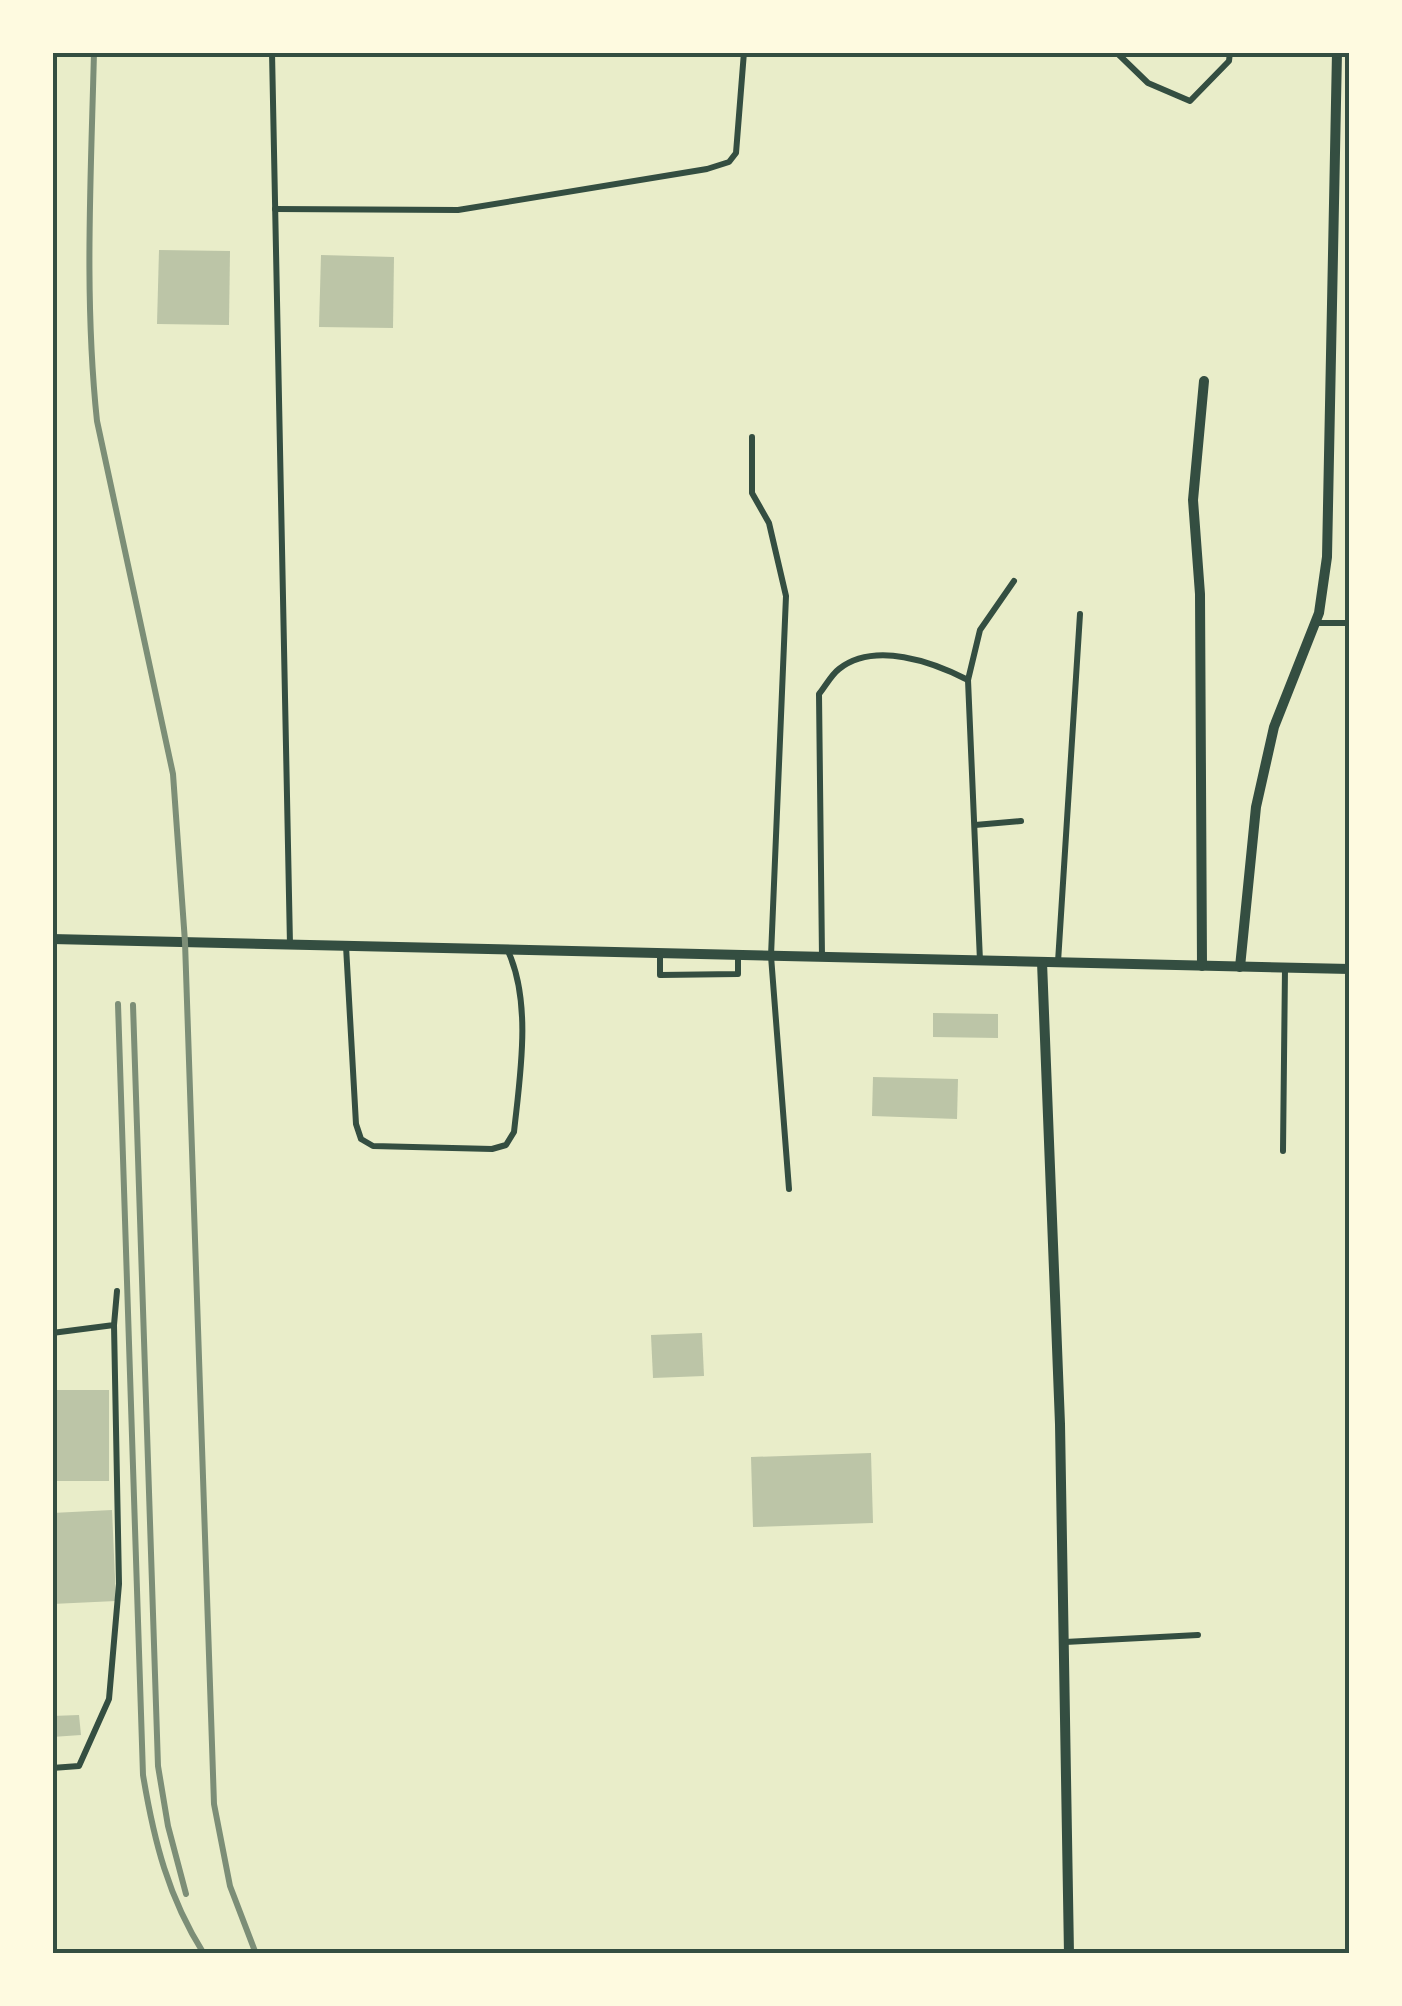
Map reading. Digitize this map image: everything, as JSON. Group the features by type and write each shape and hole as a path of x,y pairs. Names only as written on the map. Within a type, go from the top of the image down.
{"street":[{"path":"1240,966 1263,775 1274,726 1316,624 1329,518 1337,52"},
{"path":"1202,966 1200,594 1192,500 1204,381"},
{"path":"52,939 1350,969"},
{"path":"1042,962 1064,1642 1068,1954"}],"lane":[{"path":"272,52 290,944"},
{"path":"275,209 458,210 707,169 729,162 736,153 744,52"},
{"path":"1116,52 1148,83 1190,101 1229,61 1230,52"},
{"path":"1336,104 1350,103"},
{"path":"752,437 752,493 770,523 786,596 771,956 789,1189"},
{"path":"980,960 968,680 980,630 1014,581"},
{"path":"1058,962 1080,614"},
{"path":"1316,624 1350,623"},
{"path":"822,957 819,694 839,668 873,656 932,662 968,680"},
{"path":"975,826 1021,822"},
{"path":"346,946 356,1124 361,1139 374,1146 492,1149 506,1145 514,1132 519,1082 517,976 507,950"},
{"path":"660,953 660,975 738,974 738,955"},
{"path":"1284,1151 1285,968"},
{"path":"52,1768 78,1766 109,1699 119,1584 114,1324 117,1291"},
{"path":"52,1333 114,1324"},
{"path":"1064,1642 1198,1635"}],"building":[{"path":"159,250 230,251 229,325 157,324"},
{"path":"321,255 394,257 393,328 319,327"},
{"path":"933,1013 998,1014 998,1038 933,1037"},
{"path":"873,1077 958,1079 957,1119 872,1116"},
{"path":"702,1333 704,1376 653,1378 651,1335"},
{"path":"52,1390 109,1390 109,1481 52,1481"},
{"path":"871,1453 873,1523 753,1527 751,1457"},
{"path":"112,1510 116,1601 52,1604 52,1513"},
{"path":"79,1715 81,1735 52,1737 52,1716"}],"railway":[{"path":"94,52 90,283 97,421 173,774 185,942 214,1804 230,1886 256,1954"},
{"path":"118,1004 143,1775 164,1868 204,1954"},
{"path":"133,1005 158,1766 168,1826 186,1894"}]}
